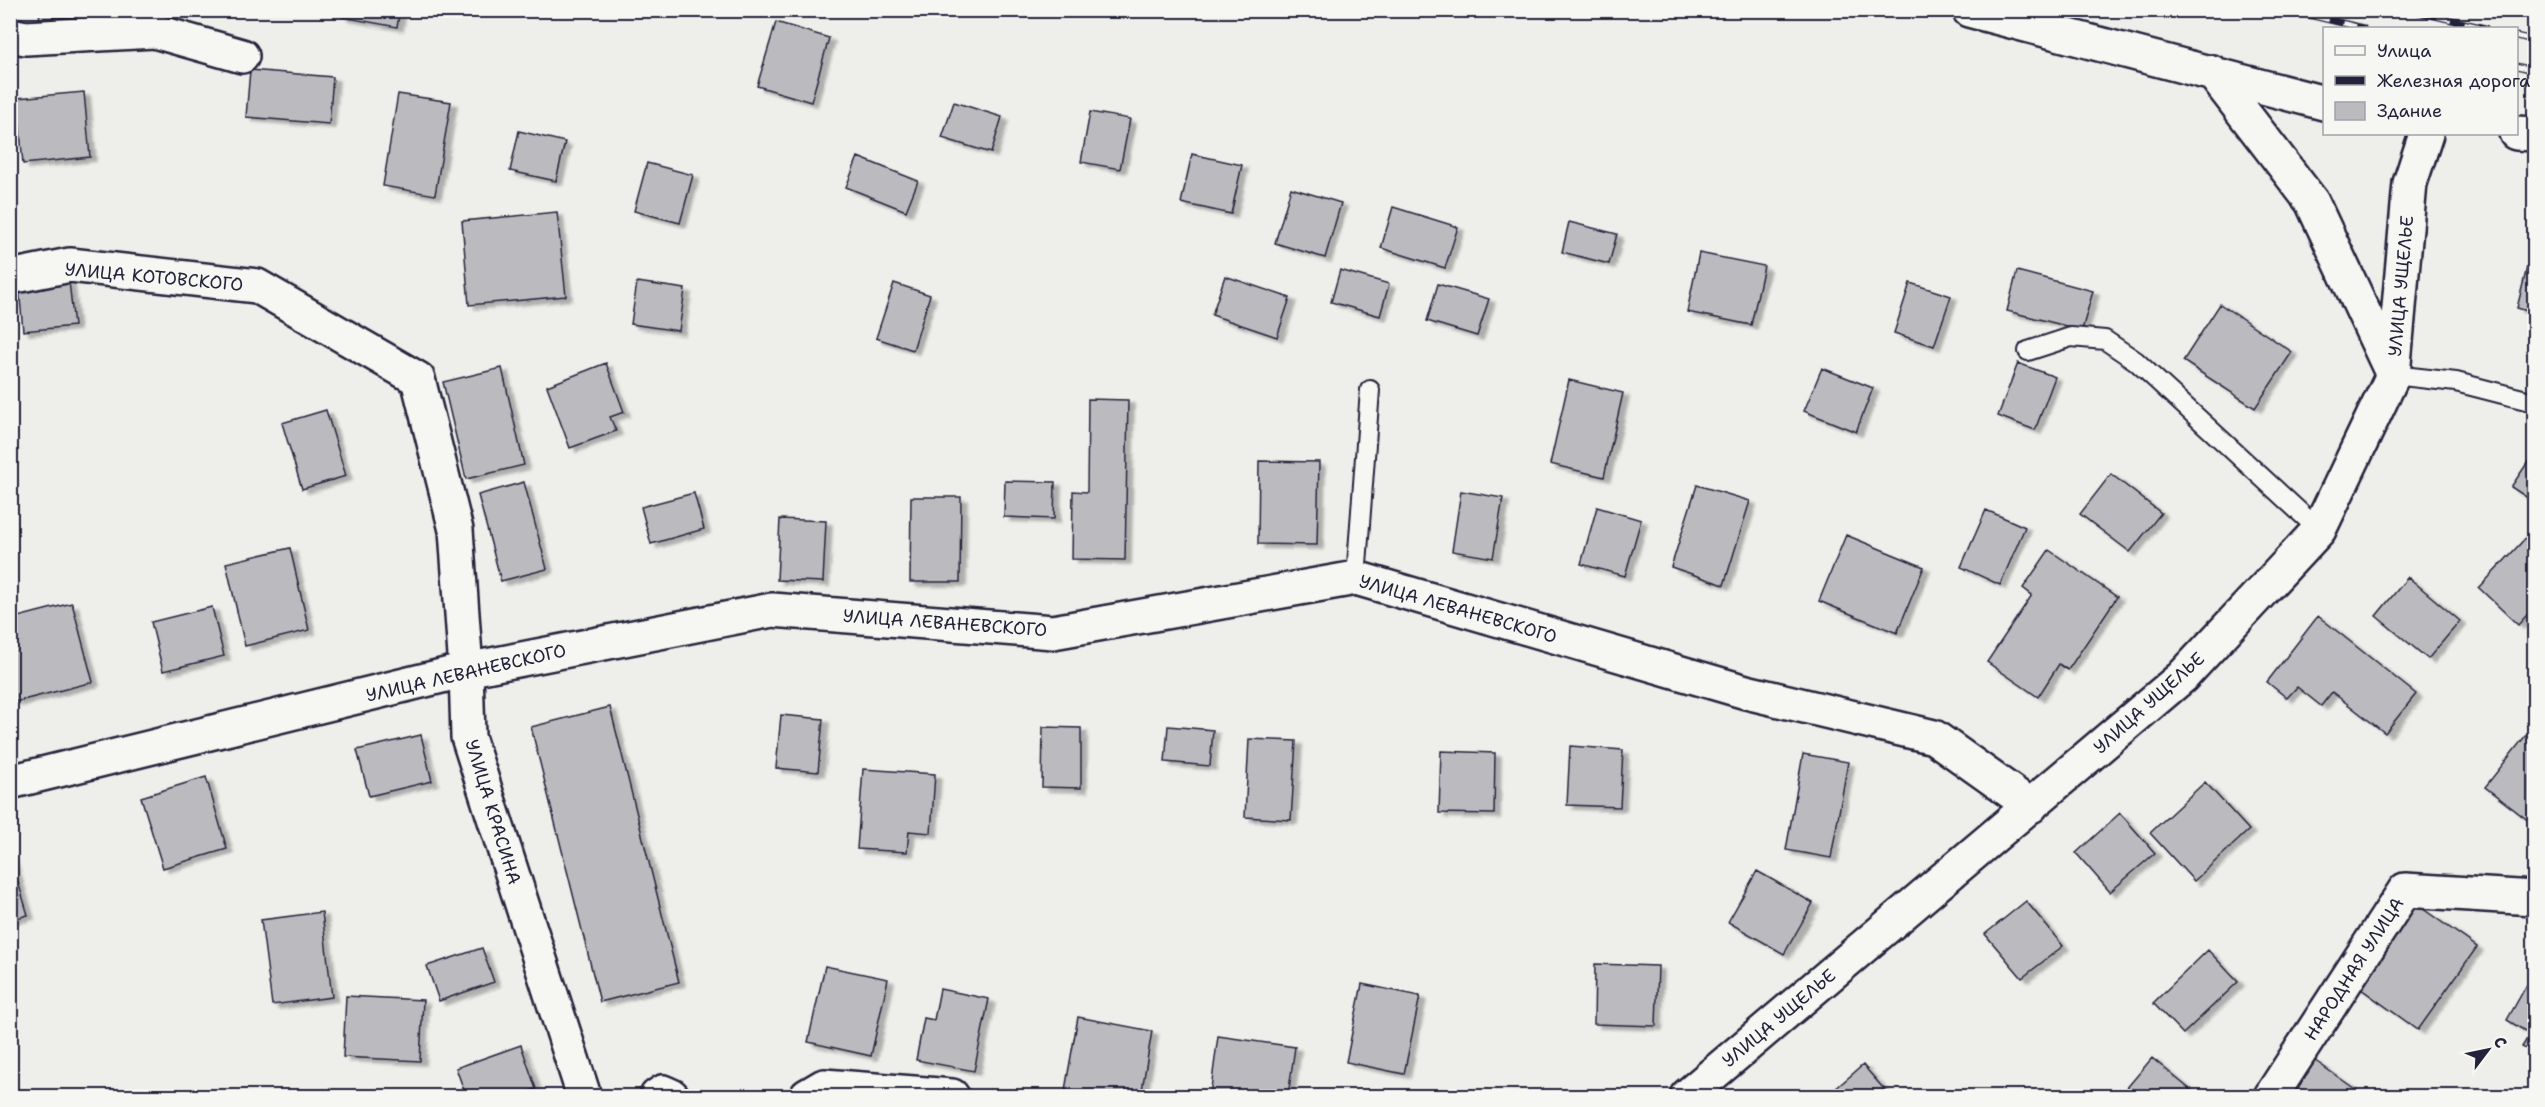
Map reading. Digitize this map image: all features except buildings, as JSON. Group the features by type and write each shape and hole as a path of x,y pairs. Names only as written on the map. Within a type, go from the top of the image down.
{"street":[{"path":"1969,10 2323,102"},
{"path":"10,35 26,38 154,31 242,56"},
{"path":"2212,72 2312,202 2393,375"},
{"path":"2518,133 2535,134"},
{"name":"УЛИЦА УЩЕЛЬЕ","path":"1687,1096 2182,677 2319,530 2393,375 2410,183 2426,135"},
{"name":"УЛИЦА КОТОВСКОГО","path":"10,277 70,265 257,286 418,379"},
{"name":"УЛИЦА КРАСИНА","path":"418,379 456,530 466,670 468,738 584,1096"},
{"name":"УЛИЦА ЛЕВАНЕВСКОГО","path":"10,782 466,670 772,610 1053,632 1356,579 1746,692 1934,737 2031,806"},
{"name":"НАРОДНАЯ УЛИЦА","path":"2271,1096 2406,890 2535,898"},
{"path":"807,1096 824,1086 952,1096"},
{"path":"657,1096 663,1092 672,1096"}],"lane":[{"path":"2028,351 2071,337 2105,340 2136,361 2319,530"},
{"path":"2393,375 2456,382 2535,402"},
{"path":"1356,579 1370,390"}],"railway":[{"path":"2288,10 2359,27"},
{"path":"2410,10 2481,27"},
{"path":"2518,36 2534,40"},
{"path":"2518,66 2534,70"}]}
